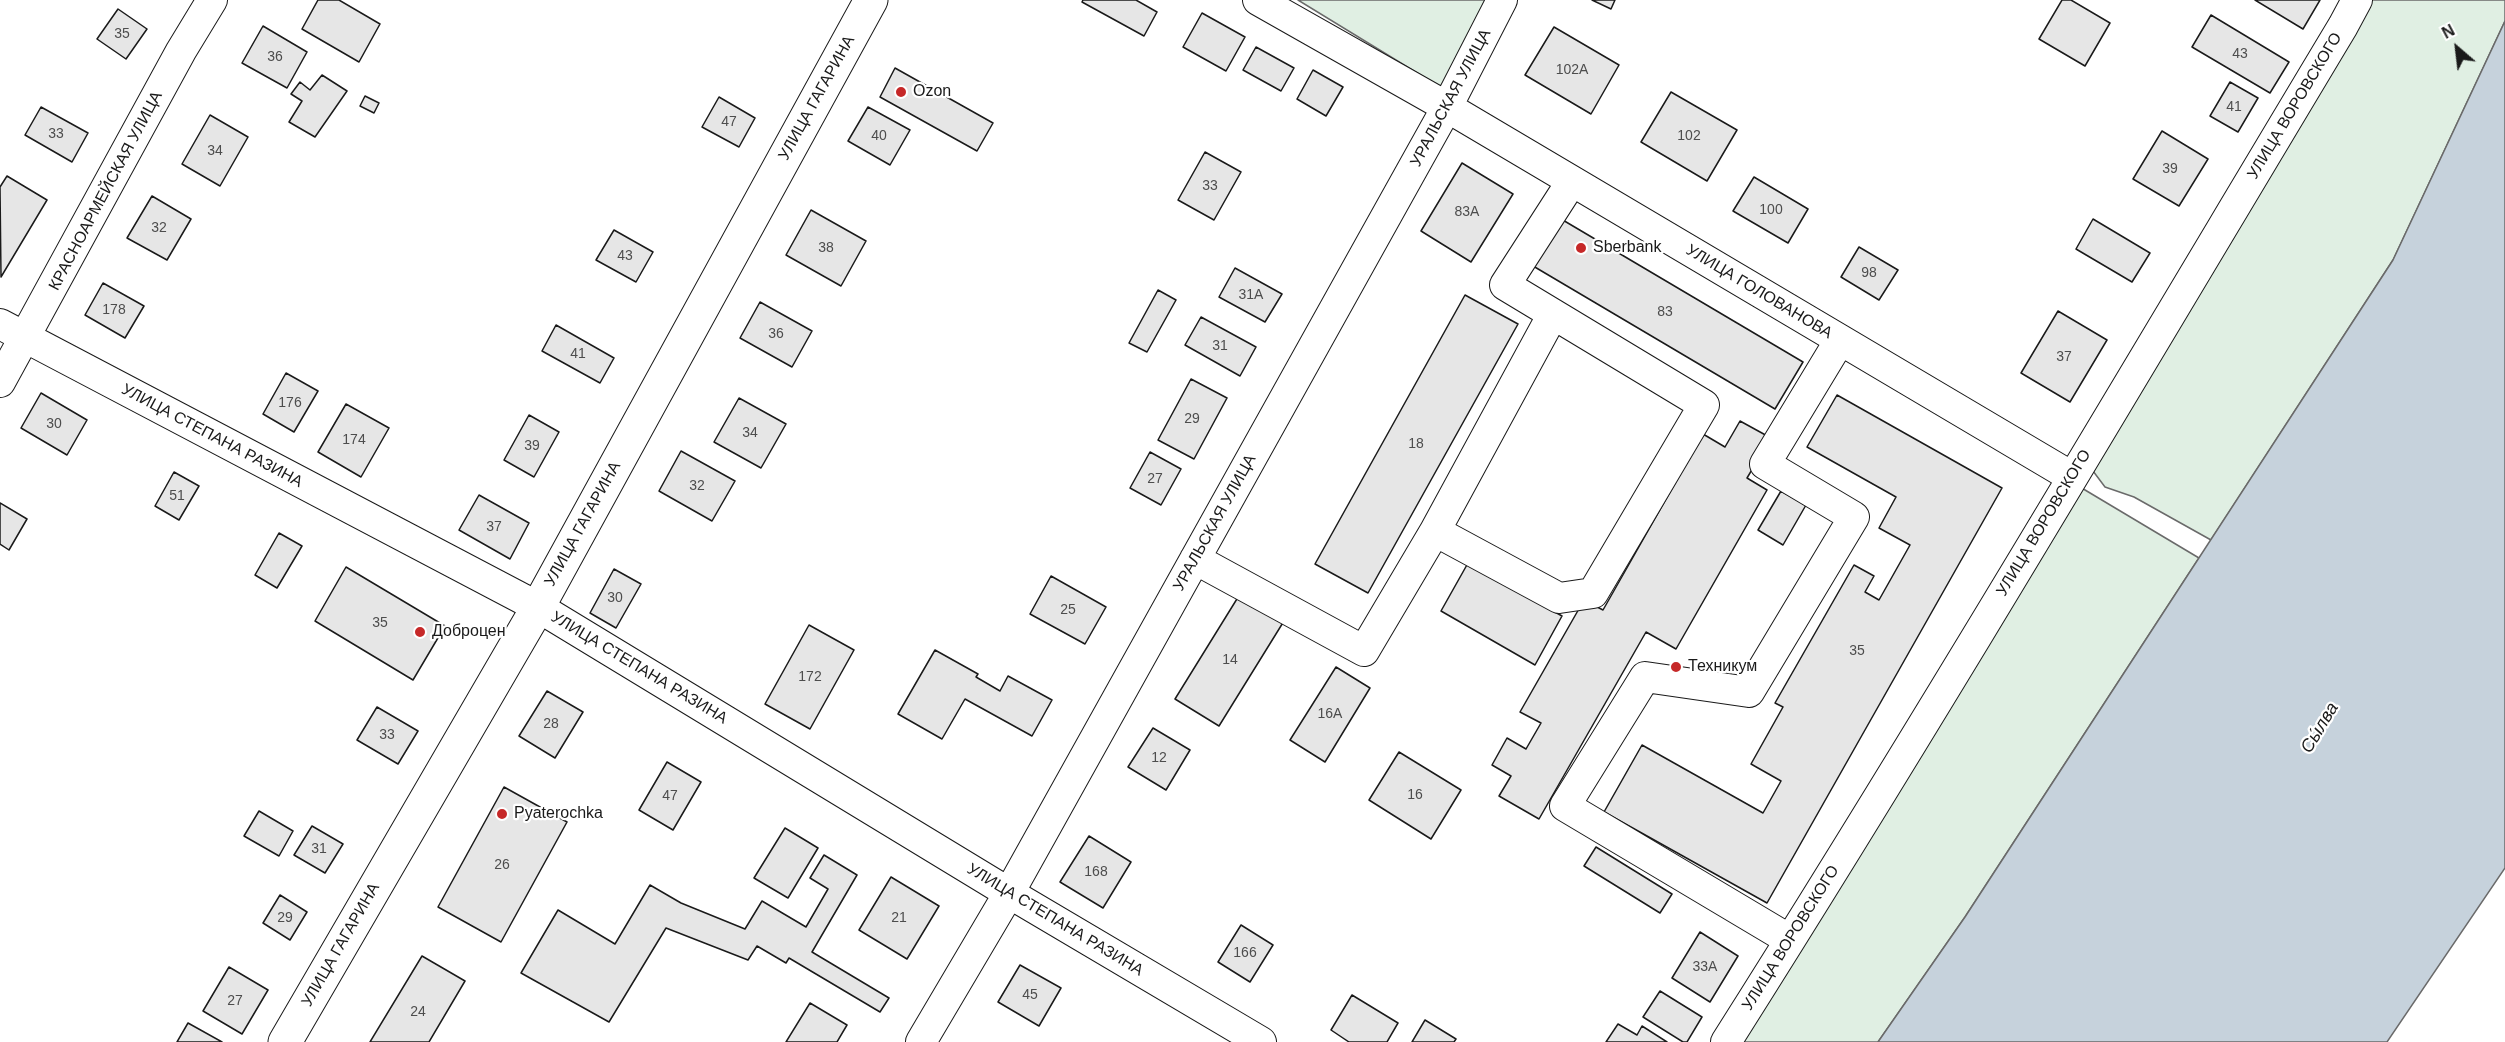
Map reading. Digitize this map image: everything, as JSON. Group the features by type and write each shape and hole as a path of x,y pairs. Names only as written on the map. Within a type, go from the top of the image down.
{"main road":[{"name":"УЛИЦА ГАГАРИНА","path":"285,1042 538,607 871,0"}],"street":[{"name":"КРАСНОАРМЕЙСКАЯ УЛИЦА","path":"0,382 181,51 212,0"},
{"name":"УЛИЦА ГОЛОВАНОВА","path":"1258,0 1447,107 2072,477"},
{"name":"УРАЛЬСКАЯ УЛИЦА","path":"921,1042 1009,893 1447,107 1502,0"},
{"name":"УЛИЦА ВОРОВСКОГО","path":"1726,1042 1791,940 2072,477 2357,0"},
{"path":"1435,531 1559,598 1593,593 1704,405 1505,285 1572,181"},
{"path":"1195,559 1364,651 1435,531 1553,314"},
{"name":"УЛИЦА СТЕПАНА РАЗИНА","path":"0,324 538,607 1009,893 1261,1042"},
{"path":"1791,940 1565,806 1645,677 1749,692 1854,517 1765,464 1840,340"}],"green space":[{"path":"1298,0 1490,0 1445,90"},
{"path":"2357,0 2505,0 2505,21 2393,260 2211,540 2134,497 2105,487 2090,467"},
{"path":"2075,484 2199,558 1965,917 1878,1042 1740,1042"}],"water":[{"name":"Сы́лва","path":"2505,21 2505,868 2387,1042 1878,1042 1965,917 2393,260"}],"building":[{"path":"318,0 339,0 380,24 359,62 302,29"},
{"path":"1083,0 1136,0 1157,12 1144,36 1082,2"},
{"path":"1592,0 1615,0 1611,9"},
{"path":"2062,0 2071,0 2110,23 2085,66 2039,39"},
{"path":"2255,0 2320,0 2303,29"},
{"path":"118,9 147,29 126,59 97,39"},
{"path":"1202,13 1245,37 1226,71 1183,47"},
{"path":"2211,15 2289,62 2270,93 2192,47"},
{"path":"263,26 307,52 287,88 242,63"},
{"path":"1554,27 1619,65 1591,114 1525,75"},
{"path":"1256,47 1294,68 1281,91 1243,70"},
{"path":"895,68 993,123 977,151 880,97"},
{"path":"1313,70 1343,87 1326,116 1297,99"},
{"path":"322,75 347,91 315,137 289,122 302,101 291,94 300,82 310,90"},
{"path":"2230,82 2258,98 2238,132 2210,116"},
{"path":"1671,92 1737,130 1707,181 1641,142"},
{"path":"365,96 379,103 374,113 360,106"},
{"path":"719,97 755,118 739,147 702,127"},
{"path":"41,107 88,133 72,162 25,135"},
{"path":"868,107 910,130 890,165 848,141"},
{"path":"210,115 248,137 220,186 182,164"},
{"path":"2162,131 2208,159 2179,206 2133,179"},
{"path":"1205,152 1241,172 1214,220 1178,200"},
{"path":"1462,163 1513,194 1471,262 1421,231"},
{"path":"7,176 47,200 1,277 0,187"},
{"path":"1754,177 1808,209 1788,243 1733,211"},
{"path":"152,196 191,219 167,260 127,238"},
{"path":"811,210 866,241 841,286 786,255"},
{"path":"1556,216 1803,362 1775,409 1528,263"},
{"path":"2093,219 2150,253 2132,282 2076,249"},
{"path":"614,230 653,252 636,282 596,260"},
{"path":"1859,247 1898,270 1879,300 1841,277"},
{"path":"1235,268 1282,294 1265,322 1219,297"},
{"path":"103,283 144,306 125,338 85,315"},
{"path":"1158,290 1176,300 1147,352 1129,343"},
{"path":"1465,295 1518,324 1368,593 1315,564"},
{"path":"760,302 812,331 792,367 740,338"},
{"path":"2058,311 2107,340 2070,402 2021,373"},
{"path":"1201,317 1256,347 1240,376 1185,345"},
{"path":"556,325 614,358 600,383 542,351"},
{"path":"286,373 318,391 294,432 263,414"},
{"path":"1191,379 1227,398 1194,459 1158,440"},
{"path":"41,393 87,420 67,455 21,428"},
{"path":"1837,395 2002,488 1767,903 1604,812 1642,745 1763,813 1781,781 1751,764 1783,707 1775,703 1854,565 1874,576 1865,592 1879,600 1910,545 1879,528 1896,497 1807,447"},
{"path":"739,398 786,424 761,468 714,442"},
{"path":"346,404 389,428 361,477 318,452"},
{"path":"529,415 559,432 534,477 504,460"},
{"path":"1740,421 1771,438 1747,478 1767,490 1676,649 1646,632 1539,819 1499,796 1511,776 1492,765 1507,738 1526,749 1541,723 1520,712 1584,600 1603,610 1703,434 1725,447"},
{"path":"681,451 735,481 712,521 659,491"},
{"path":"1150,452 1181,469 1161,505 1130,488"},
{"path":"174,472 199,486 179,520 155,506"},
{"path":"1781,491 1806,505 1783,545 1758,530"},
{"path":"479,495 529,523 510,559 459,530"},
{"path":"0,503 27,519 9,550 0,544"},
{"path":"279,533 302,546 277,588 255,575"},
{"path":"1468,563 1562,616 1535,665 1441,611"},
{"path":"346,567 445,626 413,680 315,621"},
{"path":"614,569 641,584 616,628 590,613"},
{"path":"1051,576 1106,607 1085,644 1030,614"},
{"path":"1240,594 1284,621 1219,726 1175,699"},
{"path":"809,625 854,650 810,729 765,704"},
{"path":"935,650 978,674 976,677 1000,691 1008,676 1052,700 1032,736 965,699 942,739 898,714"},
{"path":"1336,667 1370,688 1325,762 1290,740"},
{"path":"547,691 583,712 555,758 519,736"},
{"path":"377,707 418,731 398,764 357,740"},
{"path":"1153,728 1190,750 1166,790 1128,767"},
{"path":"1399,752 1461,790 1431,839 1369,800"},
{"path":"667,762 701,782 673,830 639,810"},
{"path":"504,787 567,822 501,942 438,907"},
{"path":"259,811 293,831 279,856 244,836"},
{"path":"312,826 343,844 325,873 294,855"},
{"path":"785,828 818,848 788,898 754,878"},
{"path":"1089,836 1131,862 1103,908 1060,882"},
{"path":"1596,847 1672,894 1660,913 1584,866"},
{"path":"824,855 857,875 812,952 889,998 880,1012 789,958 786,963 757,946 748,960 666,928 609,1022 521,973 558,910 615,944 650,885 681,903 745,929 762,901 806,927 828,889 810,878"},
{"path":"891,877 939,906 907,959 859,930"},
{"path":"280,895 307,912 290,940 263,923"},
{"path":"1241,925 1273,945 1250,982 1218,962"},
{"path":"1700,932 1738,956 1710,1002 1672,978"},
{"path":"422,956 465,981 429,1042 370,1042"},
{"path":"1020,965 1061,988 1039,1026 998,1002"},
{"path":"229,967 268,990 242,1034 203,1011"},
{"path":"1660,991 1702,1017 1687,1042 1683,1042 1643,1017"},
{"path":"1352,995 1398,1023 1387,1042 1349,1042 1331,1030"},
{"path":"810,1003 847,1025 837,1042 786,1042"},
{"path":"1425,1020 1456,1039 1454,1042 1412,1042"},
{"path":"188,1023 222,1042 177,1042"},
{"path":"1618,1024 1637,1035 1642,1026 1667,1042 1606,1042"}],"place":[{"name":"Ozon","path":"901,92"},
{"name":"Sberbank","path":"1581,248"},
{"name":"Доброцен","path":"420,632"},
{"name":"Техникум","path":"1676,667"},
{"name":"Pyaterochka","path":"502,814"}]}
